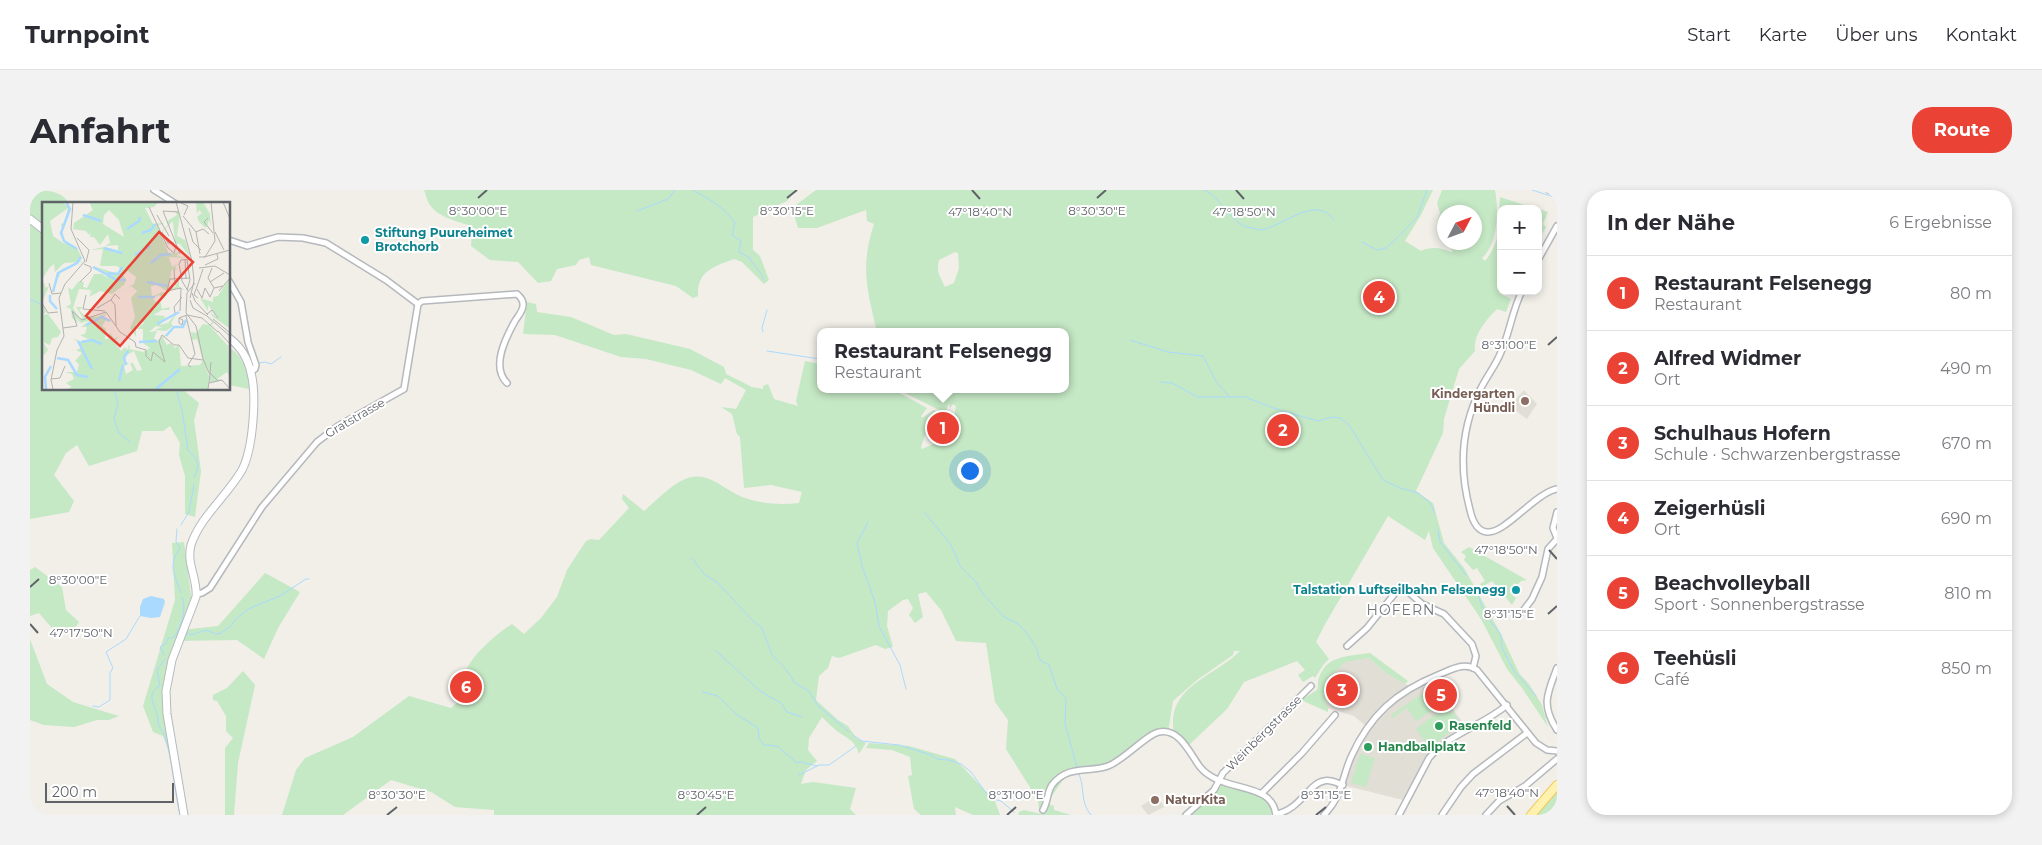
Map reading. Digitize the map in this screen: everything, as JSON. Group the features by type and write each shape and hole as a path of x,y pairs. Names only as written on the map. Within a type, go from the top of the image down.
{"main road":[{"path":"1531,815 1557,785"}],"street":[{"path":"154,190 173,202"},
{"path":"1549,190 1557,193"},
{"path":"30,219 42,228"},
{"path":"1542,253 1557,226"},
{"path":"230,240 247,246 278,237 303,238 326,243 386,280 418,304 425,300 517,294 523,300 523,308 509,333 499,363 500,373 507,384"},
{"path":"230,282 238,293 243,308 248,342 256,365 254,370 251,371"},
{"path":"1520,295 1502,351 1481,388 1467,428 1462,463 1466,496 1475,524 1480,529 1488,532 1498,529 1546,493 1557,489"},
{"name":"Gratstrasse","path":"196,594 210,588 262,507 322,436 404,389 418,304"},
{"path":"184,815 167,714 166,690 172,660 196,594 190,559 193,540 200,527 238,476 250,447 252,434 253,386 251,371 243,354 230,339"},
{"path":"1519,614 1527,607 1537,589 1548,548 1557,538 1554,528 1557,512"},
{"path":"1347,646 1367,628 1396,592 1404,588 1422,604 1444,614 1472,644 1476,656 1473,668"},
{"path":"1324,815 1343,785 1351,758 1367,727 1394,699 1418,684 1457,667 1473,668 1507,705 1527,733 1547,750 1557,751"},
{"path":"1557,668 1546,701 1548,712 1557,730"},
{"name":"Weinbergstrasse","path":"1186,815 1214,790 1223,773 1311,686"},
{"path":"1399,815 1429,758 1436,750 1445,741 1485,721 1507,705"},
{"path":"1262,794 1335,715"},
{"path":"1043,810 1052,785 1060,778 1076,770 1110,766 1158,732 1170,734 1181,740 1205,772 1219,781 1262,794 1272,801 1276,815 1285,813 1293,807 1318,782 1326,780 1343,785"},
{"path":"1442,815 1473,774 1527,733"},
{"path":"1486,815 1498,801 1524,786 1557,759"}],"shaded area":[{"path":"1524,390 1537,404 1527,419 1509,406"},
{"path":"1369,658 1386,673 1411,687 1442,677 1452,697 1448,703 1464,724 1429,758 1407,801 1343,785 1351,758 1367,727 1354,716 1328,708 1325,701 1332,675 1345,661"},
{"name":"NaturKita","path":"1158,795 1164,807 1148,815 1141,806"}],"green space":[{"path":"30,190 58,193 68,202 42,202 42,390 183,390 199,403 194,420 201,471 195,517 185,514 185,476 179,455 180,443 170,426 163,431 142,431 137,451 89,466 77,445 66,453 54,475 74,501 69,512 30,519"},
{"path":"424,190 796,190 787,201 753,217 753,250 760,256 769,280 764,284 742,262 734,259 713,268 703,275 698,288 698,296 693,298 676,286 591,265 589,257 579,260 576,265 557,269 551,281 538,283 518,262 490,260 471,246 472,232 468,225 438,213 429,203"},
{"path":"816,190 1433,190 1421,215 1405,241 1421,251 1436,248 1437,250 1451,252 1452,250 1482,250 1482,205 1438,205 1442,190 1495,190 1497,208 1496,227 1491,244 1482,258 1485,261 1491,253 1497,238 1497,295 1503,295 1511,299 1506,312 1497,309 1485,323 1476,339 1475,351 1459,369 1444,419 1443,433 1416,491 1433,503 1444,543 1464,568 1501,634 1519,673 1529,684 1542,705 1548,727 1507,669 1481,619 1433,548 1429,531 1425,540 1388,516 1316,642 1329,659 1315,678 1313,676 1303,682 1298,675 1305,670 1297,661 1244,682 1227,709 1189,745 1174,733 1173,717 1177,704 1194,685 1240,651 1234,651 1233,655 1197,680 1173,701 1168,732 1157,729 1132,750 1105,766 1075,769 1063,780 1044,807 1039,809 1038,800 1006,749 1008,720 995,702 986,643 956,641 941,610 926,592 918,594 923,617 915,623 909,615 913,608 908,599 903,600 888,611 887,626 893,647 885,649 876,645 839,658 832,656 828,668 819,676 816,700 838,720 848,726 856,738 866,743 859,754 848,738 822,717 809,738 808,750 817,761 806,770 801,784 813,782 856,788 850,809 856,815 494,815 494,810 455,807 431,792 391,780 343,815 282,815 296,770 305,758 353,737 409,696 451,708 475,686 473,675 463,684 464,676 473,658 497,635 512,624 524,634 541,618 557,597 567,570 586,541 591,539 599,540 629,508 622,499 623,494 644,511 676,484 690,477 699,477 707,478 745,498 758,502 772,504 799,503 802,492 771,485 744,488 740,437 737,434 732,414 721,407 736,409 746,390 725,378 721,384 691,370 646,359 621,357 555,335 523,334 527,302 536,304 537,312 571,317 614,335 626,334 690,349 724,367 726,374 752,387 763,389 763,386 768,384 774,399 798,406 796,401 805,361 817,363 817,393 899,393 927,408 921,416 922,418 934,410 939,415 939,417 935,414 929,421 933,425 925,435 922,449 949,437 953,438 958,434 954,417 956,406 953,404 950,408 949,403 946,411 943,412 905,393 1069,393 1069,328 876,328 866,278 867,253 874,224 867,221 866,210 817,228 798,228 792,208","holes":["955,252 958,253 959,268 954,283 945,287 938,271 939,260"]},
{"path":"1500,197 1525,205 1500,205"},
{"path":"1542,210 1548,212 1543,224 1546,227 1542,234"},
{"path":"230,349 238,355 244,366 249,389 230,385"},
{"path":"184,542 192,603 182,630 218,626 265,573 300,592 278,628 264,659 237,640 177,641 169,665 170,749 168,749 163,736 153,732 143,706 175,600 172,543"},
{"path":"1469,547 1527,580 1521,581 1517,585 1514,583 1510,593 1516,598 1512,605 1492,581 1482,587 1480,584 1485,581 1477,568 1473,570 1464,560 1466,556 1461,552"},
{"path":"35,567 62,587 66,610 79,622 71,634 51,627 39,613 30,616 30,570"},
{"path":"30,639 47,684 73,702 119,716 109,720 97,720 74,727 44,725 30,720"},
{"path":"1370,653 1408,681 1405,684 1386,673 1369,658 1345,662 1332,675 1325,701 1328,712 1301,700 1317,690 1318,679 1322,670 1327,665 1347,656"},
{"path":"243,671 255,685 238,763 234,815 225,815 225,748 233,738 226,731 226,716 217,701 213,700 213,695 227,688"},
{"path":"1441,681 1443,684 1441,685 1450,698 1416,721 1407,708 1393,718 1391,715"},
{"name":"Rasenfeld","path":"1447,705 1461,723 1432,746 1423,739 1416,729"},
{"path":"869,743 909,746 955,759 995,801 1000,815 973,815 955,807 956,815 921,815 914,809 908,776 912,775 910,757 892,750 866,748"},
{"path":"1360,754 1375,758 1366,787 1351,783"},
{"path":"1219,784 1260,795 1267,800 1273,813 1271,815 1188,815"},
{"path":"1557,792 1557,804 1545,815 1536,815"},
{"path":"1048,804 1054,806 1054,810 1071,815 1018,815 1019,812 1024,810 1041,814"}],"water":[{"path":"151,596 164,599 165,602 160,617 140,616 140,607 143,599"}],"waterway":[{"path":"637,211 668,199 675,190"},
{"path":"693,190 716,204 731,217 735,223 732,235 741,241 739,252 750,258 763,279"},
{"path":"1204,190 1214,197 1242,225 1261,230 1308,211 1318,210 1327,213 1334,220"},
{"path":"1362,242 1377,250 1386,248 1417,217 1427,190"},
{"path":"1532,190 1557,198"},
{"path":"30,299 42,305"},
{"path":"763,332 762,328 767,310"},
{"path":"1130,340 1168,352 1203,356 1217,383 1229,396"},
{"path":"767,351 817,359"},
{"path":"259,363 271,364 281,357"},
{"path":"1161,382 1172,383 1197,397 1245,397 1276,409 1318,421 1332,417 1340,418 1349,425 1383,480 1400,488 1418,493 1429,502 1434,513"},
{"path":"114,390 118,403 114,419 119,433 130,442"},
{"path":"176,390 182,410 188,450 197,460 198,468 194,477"},
{"path":"181,525 189,512 194,485"},
{"path":"925,513 951,545 960,566 976,582 983,594 1004,617 1017,623 1025,631 1036,647 1040,660 1049,665 1057,689 1066,698 1065,724 1077,767"},
{"path":"868,522 857,543 862,566 875,602 879,626 900,665 906,689"},
{"path":"177,529 176,542 180,548 174,560 173,571 181,593"},
{"path":"1438,530 1440,542 1466,575"},
{"path":"692,558 704,574 718,583 753,621 762,628 772,655 784,667 795,683 809,691 818,706 849,732"},
{"path":"187,633 191,635 206,630 216,634 221,633 248,609 280,596 306,579 309,579"},
{"path":"1476,591 1485,614 1501,635 1502,648 1514,671 1536,696"},
{"path":"164,655 160,649 161,646 166,644 168,638 173,638 181,624 184,607 182,597"},
{"path":"93,706 99,707 110,700 110,673 113,668 106,652 126,639 140,616"},
{"path":"716,651 760,691 781,703 787,712 802,717"},
{"path":"165,659 157,670 160,686 152,694 152,698 158,723 168,747 180,815"},
{"path":"703,692 718,696 736,714 758,728 759,738 764,745 777,746 797,763 801,762 817,766"},
{"path":"853,735 862,741 899,745 931,755 937,759 961,764 971,772 986,793 993,799 1001,801 1014,812"},
{"path":"799,775 819,765 829,765 856,746"},
{"path":"1079,774 1085,806 1091,815"}],"railway":[{"path":"1552,815 1557,810"}],"place":[{"name":"Stiftung Puureheimet Brotchorb","path":"365,240"},
{"name":"Zeigerhüsli","path":"1379,297"},
{"name":"Kindergarten Hündli","path":"1525,401"},
{"name":"Restaurant Felsenegg","path":"943,428"},
{"name":"Alfred Widmer","path":"1283,430"},
{"name":"Talstation Luftseilbahn Felsenegg","path":"1516,590"},
{"name":"Teehüsli","path":"466,687"},
{"name":"Schulhaus Hofern","path":"1342,690"},
{"name":"Beachvolleyball","path":"1441,695"},
{"name":"Rasenfeld","path":"1439,726"},
{"name":"Handballplatz","path":"1368,747"},
{"name":"NaturKita","path":"1155,800"}],"district":[{"name":"HOFERN","path":"1401,610"}]}
